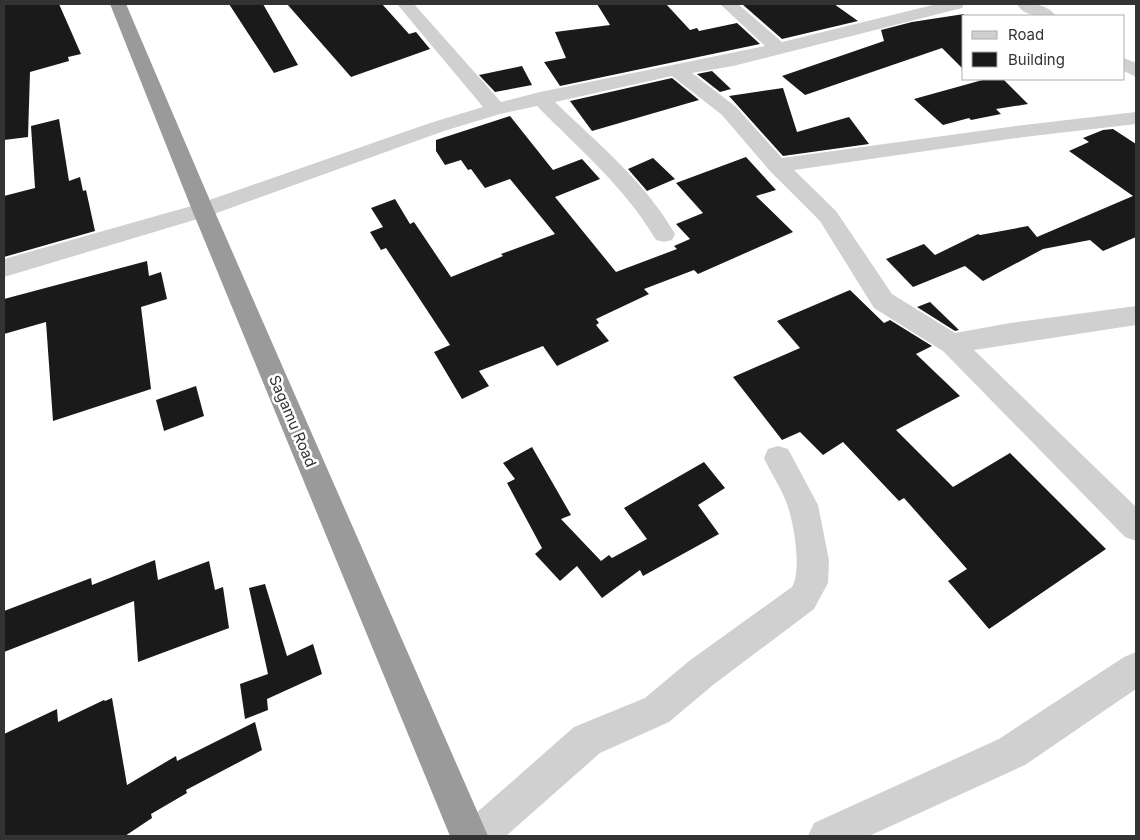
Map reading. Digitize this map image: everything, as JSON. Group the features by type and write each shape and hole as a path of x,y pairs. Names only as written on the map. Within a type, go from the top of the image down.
{"highway":[{"name":"Sagamu Road","path":"118,4 203,210 470,836"}],"street":[{"path":"406,4 496,109"},
{"path":"728,4 778,48"},
{"path":"4,268 203,210 437,127 496,109 540,98 733,60 956,4"},
{"path":"1025,4 1045,15"},
{"path":"676,70 729,111 777,166 828,216 883,300 952,344 1136,527"},
{"path":"540,98 610,166 657,220 664,234"},
{"path":"777,166 1024,131 1136,118"},
{"path":"952,344 1010,333 1136,315"},
{"path":"478,836 587,740 657,710 701,673 803,598 812,583 813,560 803,505 778,458"},
{"path":"827,836 1012,752 1136,669"}],"building":[{"path":"4,4 59,4 81,54 68,57 69,61 30,72 28,137 4,140"},
{"path":"229,4 263,4 298,65 274,73"},
{"path":"287,4 382,4 409,34 416,32 430,49 351,77"},
{"path":"597,4 666,4 690,30 697,28 699,31 737,23 760,44 560,86 544,62 566,58 555,32 610,25"},
{"path":"742,4 834,4 858,21 782,39"},
{"path":"964,14 962,15 962,68 942,48 805,95 782,76 884,41 881,30 912,22"},
{"path":"522,66 532,85 495,92 479,75"},
{"path":"712,71 731,89 720,92 697,74"},
{"path":"672,78 699,100 592,131 570,101"},
{"path":"982,80 1004,80 1028,104 996,109 1001,114 971,120 969,118 943,125 914,99"},
{"path":"783,88 797,132 849,117 869,144 783,156 729,96"},
{"path":"510,116 553,170 582,159 600,179 555,197 616,272 677,249 674,246 690,239 676,224 703,213 676,183 746,157 776,190 756,196 793,232 698,274 694,270 644,289 649,294 596,319 599,323 596,325 609,341 557,366 543,346 479,371 489,386 462,399 434,352 450,345 386,248 381,250 370,232 383,227 371,208 395,199 410,224 414,222 451,277 503,256 501,254 555,234 510,179 485,188 471,169 468,170 461,160 445,165 436,151 436,140"},
{"path":"59,119 69,181 80,177 83,191 86,190 95,231 4,257 4,196 35,188 31,126"},
{"path":"1113,129 1136,144 1136,237 1103,251 1090,240 1043,249 983,281 965,266 913,287 886,259 924,244 935,255 978,234 1028,226 1037,237 1133,196 1069,151 1089,142 1083,138 1103,130"},
{"path":"653,158 675,179 647,191 628,169"},
{"path":"147,261 149,276 161,272 167,299 141,307 151,389 53,421 46,322 4,334 4,299"},
{"path":"850,290 884,323 890,320 932,346 916,354 960,396 896,430 953,487 1010,453 1106,549 989,629 948,581 967,569 904,498 899,501 843,442 823,455 800,432 782,440 733,377 800,348 777,321"},
{"path":"930,302 959,330 955,331 917,307"},
{"path":"196,386 204,416 164,431 156,400"},
{"path":"532,447 571,515 561,519 601,561 609,555 612,558 647,539 624,508 704,462 725,488 698,505 719,534 643,576 640,570 602,598 577,566 560,581 535,554 542,548 507,483 515,479 503,463"},
{"path":"155,560 158,580 209,561 215,590 223,587 229,628 138,662 134,601 4,652 4,611 91,578 92,585"},
{"path":"265,584 287,656 313,644 322,674 267,699 268,710 245,719 240,684 268,674 249,588"},
{"path":"112,698 127,785 176,756 177,761 255,722 262,750 186,790 187,793 151,814 152,818 125,836 4,836 4,734 57,709 58,722"}]}
